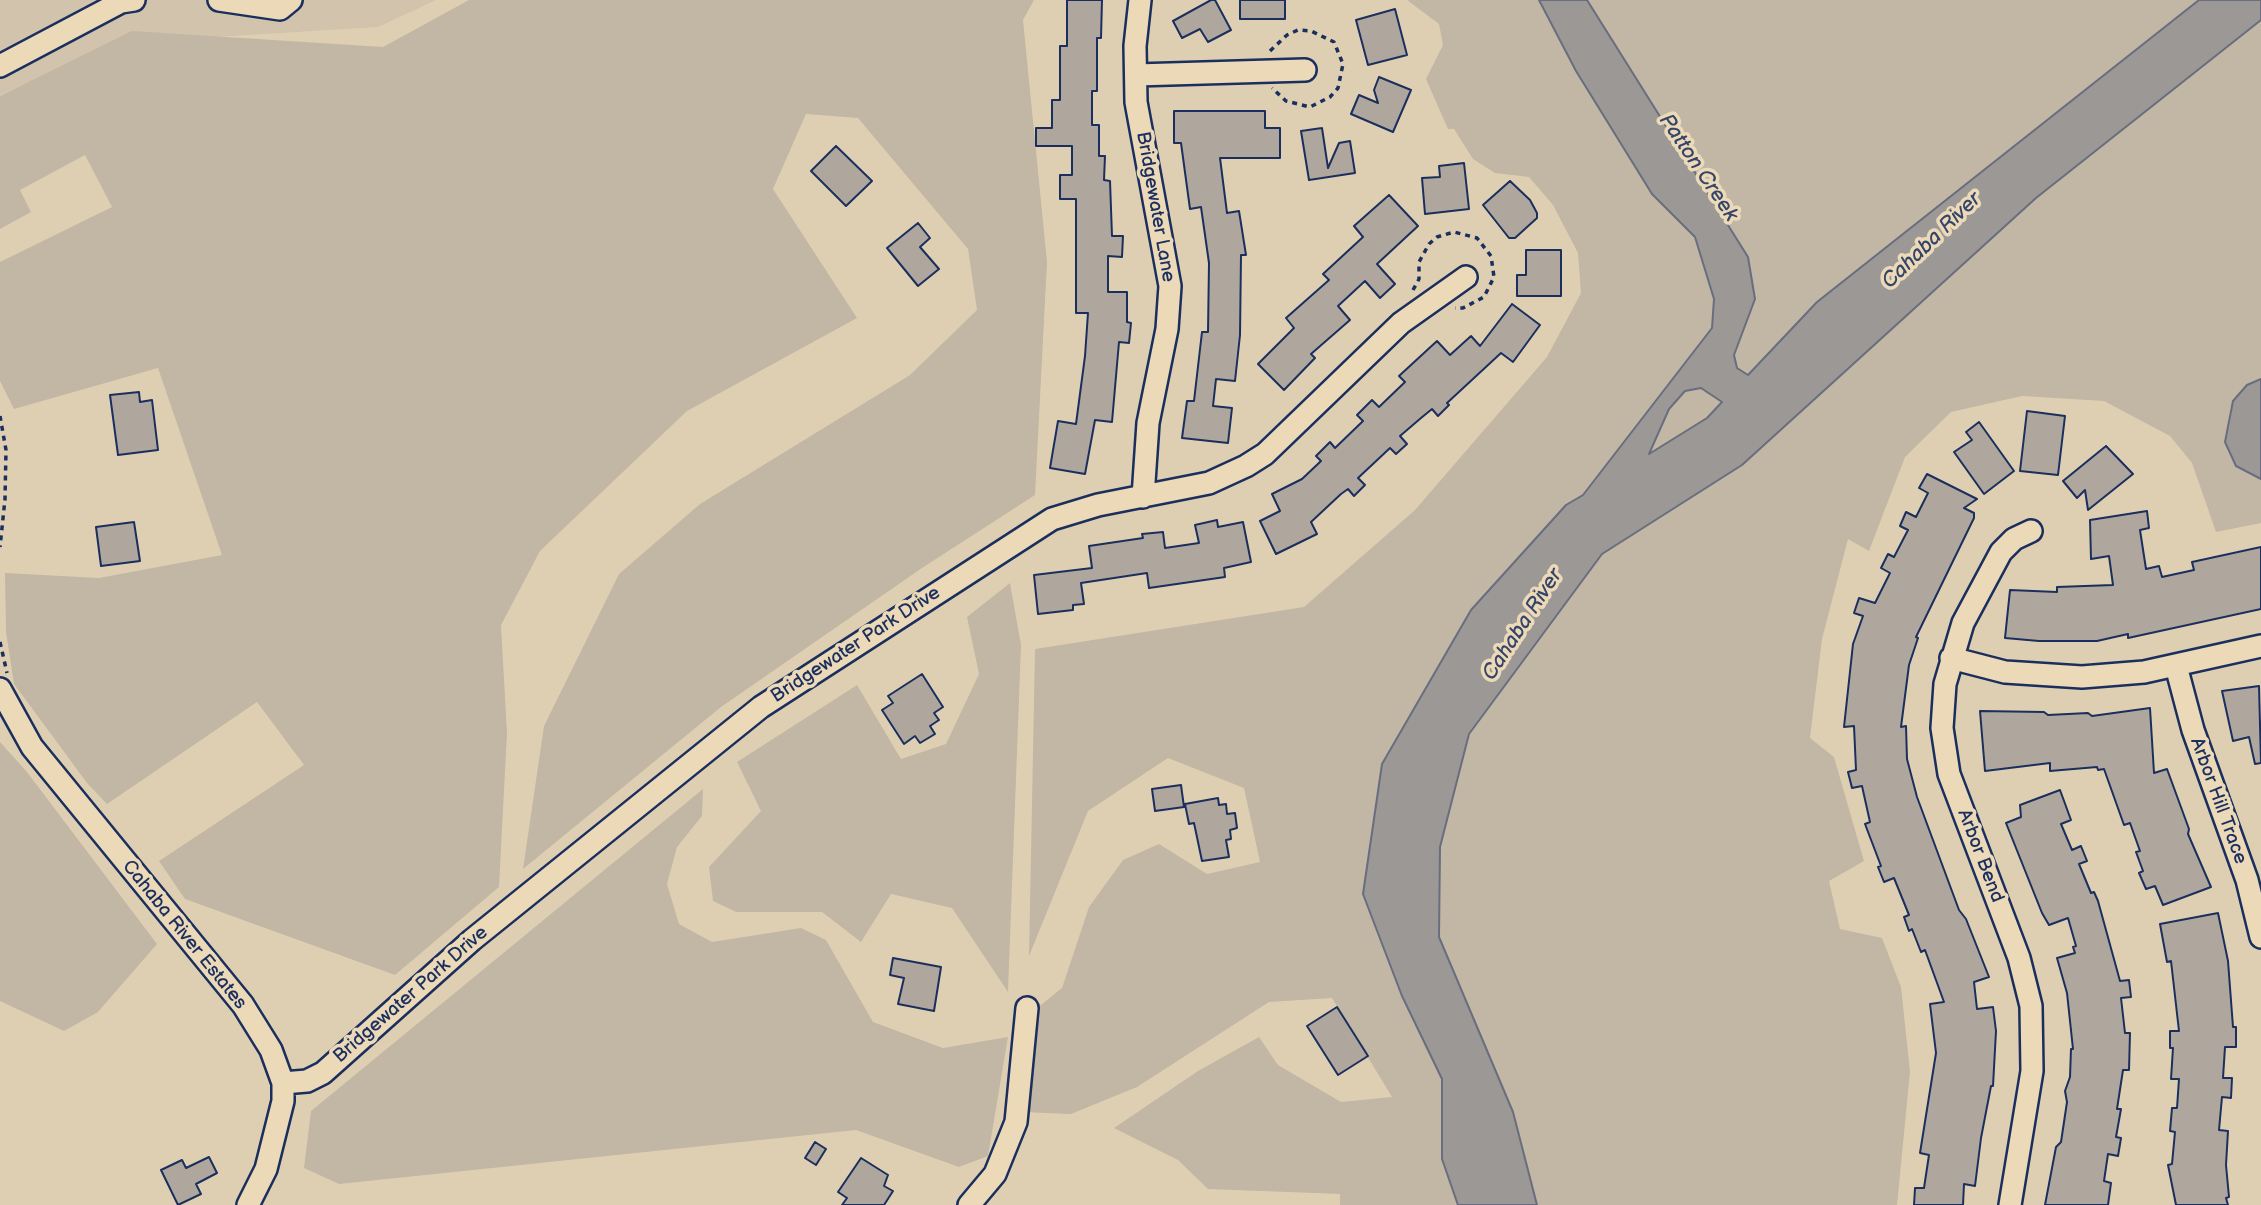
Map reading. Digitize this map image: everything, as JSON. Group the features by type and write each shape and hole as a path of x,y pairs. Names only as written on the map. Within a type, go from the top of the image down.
{"street":[{"path":"0,66 121,2 134,0"},
{"path":"219,0 280,9 291,0"},
{"name":"Bridgewater Lane","path":"1140,0 1136,75 1144,150 1170,286 1167,329 1148,424 1143,496"},
{"path":"1136,75 1305,70"},
{"name":"Bridgewater Park Drive","path":"283,1083 307,1081 323,1073 472,940 761,707 1030,530 1070,512 1228,477 1265,454 1401,323 1466,277"},
{"name":"Arbor Bend","path":"2010,1205 2032,1071 2031,1006 2020,958 1949,774 1942,728 1951,658 1963,623 2001,552 2014,539 2031,531"},
{"path":"1951,658 2005,672 2056,677 2111,676 2176,666 2261,646"},
{"name":"Arbor Hill Trace","path":"2176,666 2193,730 2258,907 2261,937"},
{"name":"Cahaba River Estates","path":"5,684 10,713 54,775 243,1005 271,1050 283,1083 283,1101 266,1169 248,1205"},
{"path":"969,1205 995,1174 1016,1122 1027,1008"}],"path":[{"path":"0,416 6,450 0,547"},
{"path":"0,642 5,684"}],"shaded area":[{"path":"0,0 436,0 378,27 117,43 0,95"},
{"path":"469,0 1034,0 1023,20 1047,262 1035,495 922,568 721,707 523,869 544,726 619,574 700,504 910,375 977,310 968,249 858,118 806,114 773,189 857,318 687,411 540,551 501,625 507,733 499,887 395,975 185,899 159,861 304,765 257,702 107,804 87,783 14,684 6,632 5,573 99,578 222,555 158,368 14,409 0,381 0,262 112,207 85,155 20,190 31,212 0,229 0,96 132,31 383,47"},
{"path":"1407,0 1539,0 1576,71 1652,194 1695,237 1714,299 1712,328 1583,495 1566,505 1471,610 1402,996 1442,1079 1442,1159 1458,1205 1340,1205 1340,1194 1208,1189 1178,1160 1114,1128 1198,1071 1259,1037 1278,1065 1341,1102 1392,1097 1332,998 1269,1002 1137,1087 1071,1114 1023,1112 1031,1013 1062,988 1089,907 1123,860 1159,844 1207,874 1260,862 1244,788 1168,758 1088,811 1029,956 1035,649 1304,607 1415,510 1547,357 1581,293 1578,253 1553,205 1529,177 1495,173 1473,159 1454,129 1448,129 1426,79 1443,45 1439,24"},
{"path":"1587,0 2199,0 1817,302 1748,375 1737,368 1734,355 1739,335 1630,74"},
{"path":"2261,20 2261,523 2216,532 2192,463 2170,436 2104,401 2022,396 1951,412 1905,457 1869,551 1848,539 1822,639 1810,738 1834,757 1864,861 1829,881 1840,929 1882,938 1901,987 1910,1072 1897,1205 1537,1205 1513,1112 1439,937 1440,847 1469,734 1602,554 1742,465 2036,198"},
{"path":"1702,388 1723,402 1707,418 1648,455 1669,409 1685,391"},
{"path":"1010,583 1021,645 1008,992 952,908 891,894 861,942 822,912 736,912 713,901 709,867 761,811 737,762 857,685 901,759 946,744 979,674 967,617"},
{"path":"0,742 27,772 157,944 98,1012 64,1031 0,1001"},
{"path":"703,789 702,816 677,847 667,884 679,924 712,942 801,928 826,940 873,1022 943,1048 1008,1037 988,1156 959,1167 856,1130 339,1184 304,1168 311,1111"}],"water":[{"name":"Cahaba River","path":"1539,0 1587,0 1748,257 1755,299 1734,355 1737,368 1748,375 1817,302 2199,0 2261,0 2261,20 2036,198 1742,465 1602,554 1469,734 1440,847 1439,937 1513,1112 1537,1205 1458,1205 1442,1159 1442,1079 1402,996 1363,894 1382,764 1471,610 1566,505 1583,495 1712,328 1714,299 1695,237 1652,194 1576,71","holes":["1701,388 1722,402 1707,418 1649,454 1669,409 1685,391"]},
{"path":"2261,379 2261,479 2236,466 2225,442 2233,401 2247,385"}],"building":[{"path":"1067,0 1102,0 1101,38 1097,38 1097,91 1092,91 1092,125 1099,125 1099,156 1105,156 1104,180 1110,181 1112,236 1123,236 1122,257 1108,256 1108,292 1127,292 1127,322 1131,323 1129,343 1119,342 1112,422 1095,420 1085,474 1050,468 1058,421 1076,424 1088,313 1076,313 1076,199 1060,199 1060,175 1072,175 1072,146 1036,146 1036,128 1052,128 1052,100 1060,100 1060,46 1067,46"},
{"path":"1215,0 1231,30 1208,42 1200,29 1182,38 1173,21"},
{"path":"1240,0 1285,0 1285,19 1240,19"},
{"path":"1395,9 1407,55 1368,65 1356,20"},
{"path":"1379,77 1411,90 1393,132 1351,114 1359,95 1378,103 1374,90"},
{"path":"1174,111 1265,111 1265,128 1280,128 1280,158 1220,158 1227,213 1239,211 1246,255 1241,255 1240,335 1235,381 1216,379 1213,406 1232,408 1228,443 1182,438 1187,401 1194,401 1202,332 1208,332 1209,263 1201,207 1190,209 1181,143 1174,143"},
{"path":"1322,128 1328,168 1339,143 1350,141 1355,173 1309,180 1301,131"},
{"path":"836,146 872,181 846,206 811,171"},
{"path":"1464,163 1469,209 1425,214 1422,178 1440,177 1439,166"},
{"path":"1510,181 1530,200 1537,213 1537,218 1515,238 1509,238 1483,205"},
{"path":"1389,195 1418,226 1377,264 1395,284 1380,298 1365,281 1338,306 1350,320 1311,354 1315,358 1284,390 1258,364 1294,328 1286,318 1329,280 1323,274 1363,237 1354,226"},
{"path":"918,223 930,238 920,247 939,269 918,286 887,248"},
{"path":"1526,250 1561,250 1561,296 1517,296 1517,275 1526,275"},
{"path":"1512,304 1540,325 1513,362 1501,353 1447,403 1449,405 1438,416 1432,409 1400,436 1407,444 1396,454 1390,448 1358,478 1365,485 1354,496 1348,489 1311,522 1317,534 1276,554 1260,521 1280,511 1272,494 1302,479 1321,461 1316,456 1330,442 1335,448 1363,421 1357,415 1372,400 1379,407 1405,382 1399,376 1437,341 1450,355 1471,336 1480,346"},
{"path":"139,392 140,402 152,400 158,450 118,455 110,395"},
{"path":"2027,411 2065,416 2058,475 2020,471"},
{"path":"1979,422 2014,471 1984,494 1954,452 1972,440 1966,432"},
{"path":"2106,446 2133,474 2088,510 2085,490 2077,498 2063,481"},
{"path":"1927,474 1977,499 1964,508 1974,513 1974,518 1916,637 1918,638 1909,665 1901,727 1906,726 1907,759 1917,797 1959,910 1966,919 1989,977 1974,982 1977,1009 1993,1007 1996,1031 1993,1086 1981,1138 1975,1186 1964,1184 1963,1205 1914,1205 1915,1188 1924,1188 1929,1155 1920,1153 1936,1053 1930,1004 1944,1002 1925,950 1921,952 1912,929 1909,931 1904,917 1909,915 1894,878 1884,882 1878,867 1881,866 1865,824 1870,822 1862,786 1852,788 1848,772 1856,770 1854,726 1844,727 1853,644 1863,616 1854,613 1859,598 1875,603 1890,573 1881,568 1888,554 1894,557 1908,530 1900,526 1906,512 1916,517 1928,493 1919,488"},
{"path":"2147,511 2149,528 2140,530 2146,569 2159,566 2162,577 2194,570 2192,562 2261,547 2261,609 2128,638 2128,634 2097,641 2005,638 2010,590 2057,592 2057,587 2113,585 2109,556 2091,559 2090,520"},
{"path":"1217,520 1218,527 1243,522 1251,562 1224,568 1225,577 1149,588 1147,573 1081,583 1084,604 1073,605 1073,610 1038,614 1034,575 1092,568 1089,546 1143,538 1142,534 1163,532 1165,548 1199,543 1195,525"},
{"path":"134,522 140,561 101,566 96,527"},
{"path":"922,674 943,707 934,713 939,720 930,726 935,734 920,743 915,736 904,744 882,710 893,703 888,696"},
{"path":"2259,686 2261,763 2255,764 2249,737 2233,741 2222,691"},
{"path":"2150,708 2154,773 2167,769 2189,829 2188,834 2211,887 2163,905 2155,886 2146,889 2139,873 2143,871 2136,852 2140,851 2130,823 2124,825 2104,769 2098,770 2097,767 2050,771 2050,763 1985,771 1980,711 2044,712 2048,715 2088,713 2092,716"},
{"path":"1181,785 1184,807 1155,811 1152,789"},
{"path":"2060,790 2071,820 2061,824 2072,850 2081,846 2087,861 2079,864 2091,893 2094,892 2098,901 2120,981 2129,980 2131,997 2121,998 2125,1033 2130,1033 2129,1070 2123,1070 2117,1109 2121,1109 2116,1137 2121,1138 2118,1156 2108,1154 2104,1181 2111,1183 2108,1205 2045,1205 2056,1147 2061,1142 2067,1102 2065,1091 2070,1077 2073,1049 2067,993 2057,958 2075,953 2073,947 2076,946 2068,918 2049,925 2042,913 2006,823 2021,817 2020,805"},
{"path":"1218,798 1219,805 1226,804 1227,814 1235,813 1237,828 1230,830 1231,839 1226,840 1229,857 1202,861 1194,823 1189,824 1185,804"},
{"path":"2218,913 2228,961 2233,1027 2236,1027 2236,1047 2225,1047 2223,1078 2232,1078 2231,1098 2222,1097 2219,1130 2228,1131 2228,1205 2176,1205 2168,1165 2172,1164 2175,1132 2170,1131 2172,1108 2177,1108 2179,1079 2171,1079 2173,1048 2170,1048 2170,1031 2179,1031 2171,961 2167,962 2160,924"},
{"path":"893,958 941,967 934,1011 898,1004 904,978 890,975"},
{"path":"1337,1007 1368,1056 1338,1075 1307,1026"},
{"path":"815,1142 826,1149 816,1165 805,1158"},
{"path":"209,1157 217,1173 196,1184 201,1194 178,1205 161,1170 182,1160 186,1168"},
{"path":"861,1158 888,1175 884,1186 893,1191 884,1205 842,1205 847,1198 838,1192"}],"water label":[{"name":"Patton Creek","path":"1698,168"}]}
